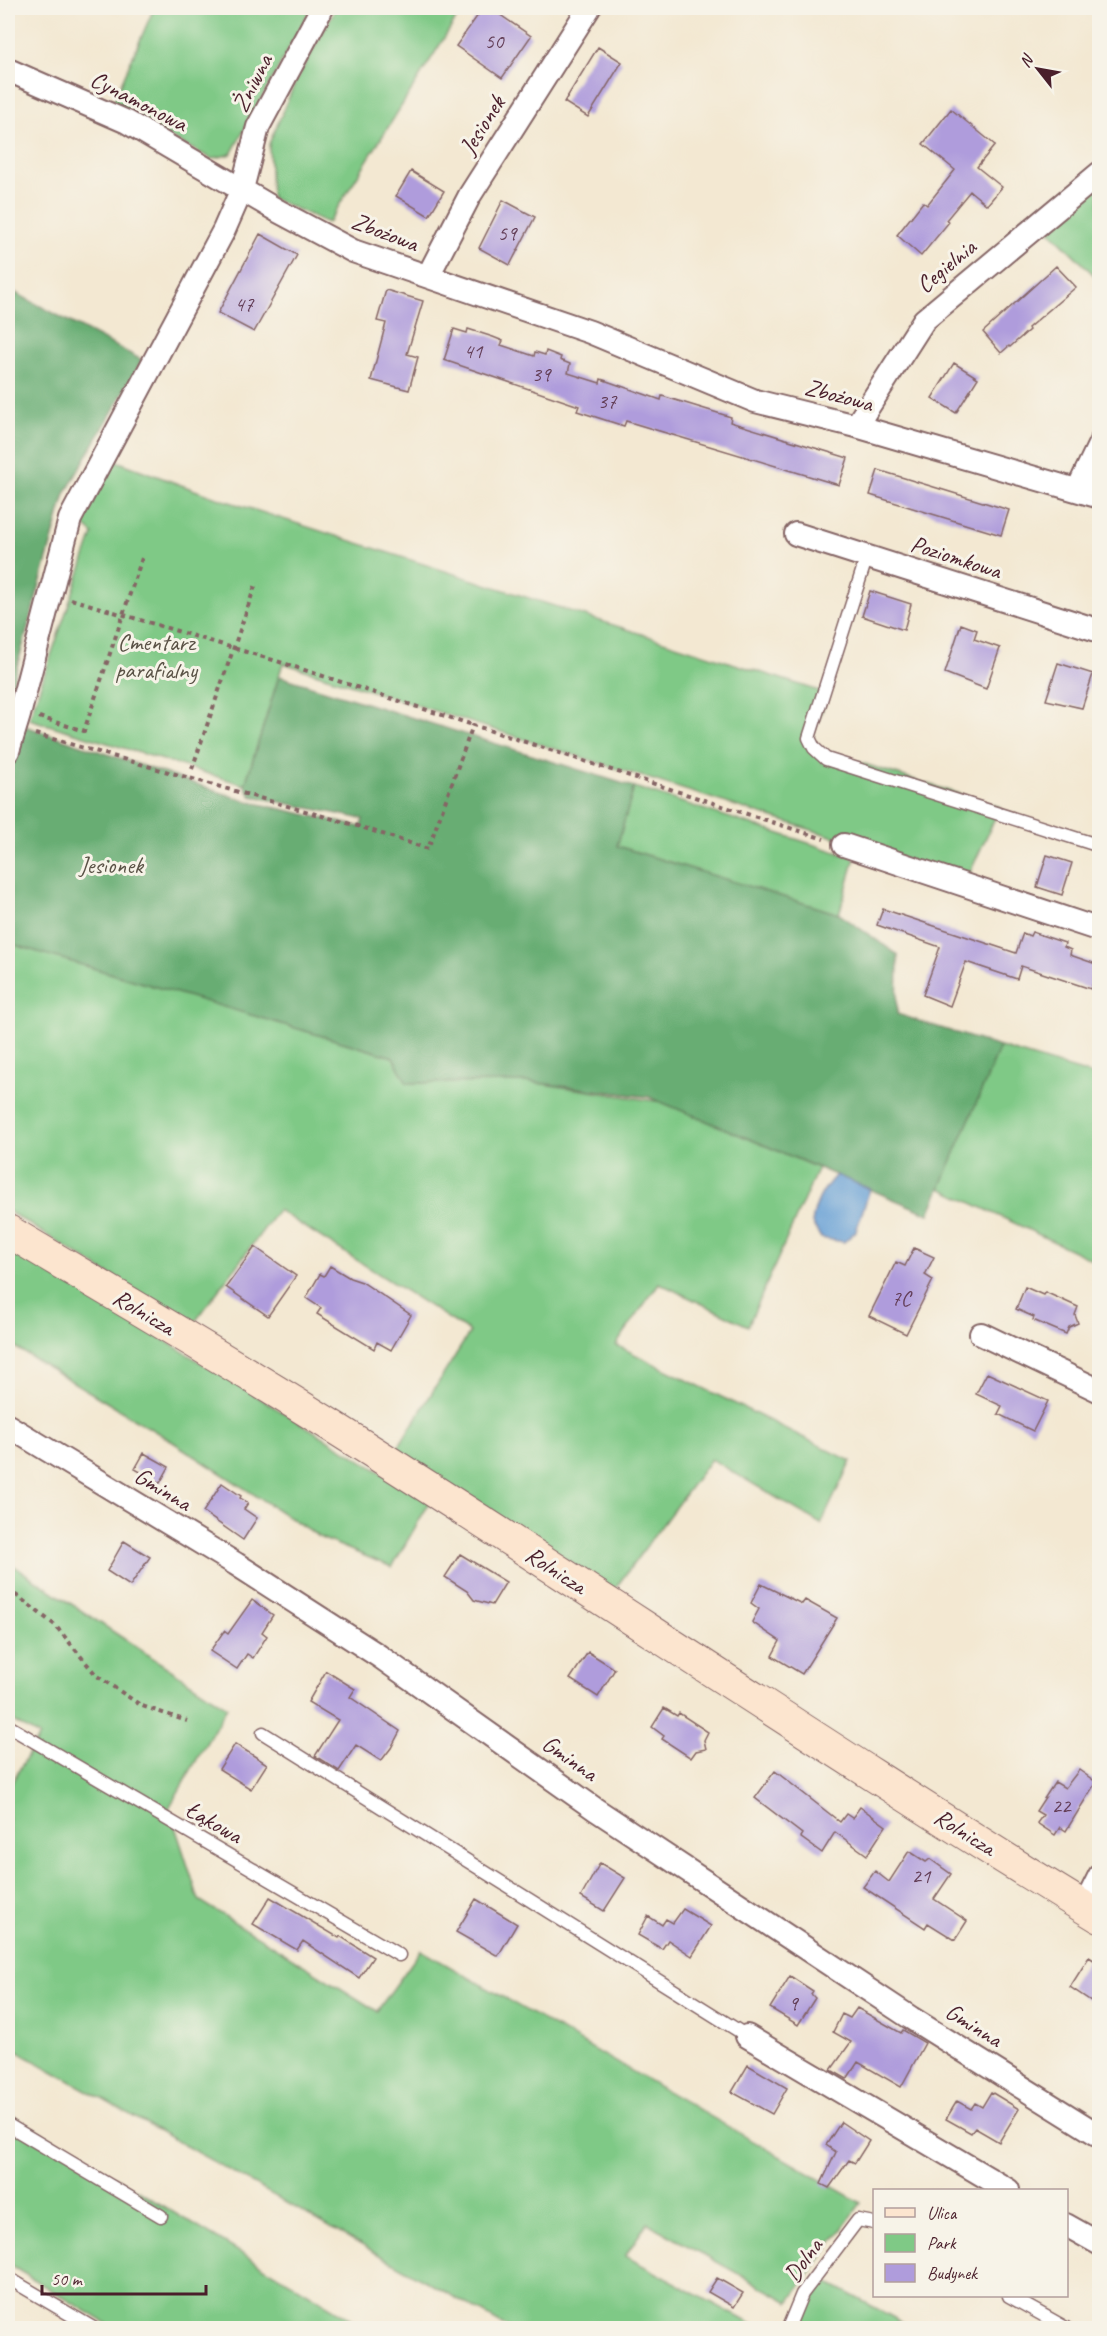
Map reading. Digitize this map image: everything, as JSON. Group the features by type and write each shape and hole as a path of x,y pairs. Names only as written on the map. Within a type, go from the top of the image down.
{"street":[{"name":"Żniwna","path":"242,189 258,127 322,8"},
{"name":"Jesionek","path":"428,276 470,195 589,8"},
{"name":"Cynamonowa","path":"8,70 128,122 242,189"},
{"name":"Cegielnia","path":"856,426 924,320 1100,173"},
{"name":"Zbożowa","path":"242,189 278,212 353,251 590,332 755,400 856,426 1100,496"},
{"path":"8,751 28,716 70,519 224,230 242,189"},
{"path":"1078,489 1100,443"},
{"name":"Poziomkowa","path":"796,534 1100,631"},
{"path":"844,845 1100,930"},
{"name":"Rolnicza","path":"8,1232 177,1331 334,1428 1092,1912"},
{"path":"981,1334 1100,1391"},
{"name":"Gminna","path":"8,1426 236,1564 369,1650 614,1821 911,2018 1100,2136"},
{"path":"1092,1912 1100,1875"},
{"path":"747,2036 1006,2189"},
{"path":"1068,2226 1100,2244"}],"lane":[{"path":"867,556 809,738 814,748 826,759 1100,846"},
{"name":"Łąkowa","path":"8,1726 399,1955"},
{"path":"263,1733 747,2036"},
{"path":"8,2125 161,2216"},
{"name":"Dolna","path":"788,2328 802,2294 858,2220 873,2223"},
{"path":"8,2278 93,2328"},
{"path":"1012,2297 1066,2328"}],"path":[{"path":"143,555 84,731 28,716 25,731 361,827 428,849 473,725"},
{"path":"192,769 255,586"},
{"path":"70,598 283,663 844,845"},
{"path":"8,1588 55,1625 97,1676 142,1706 187,1721"}],"green space":[{"path":"154,8 311,8 231,154 212,159 111,107"},
{"path":"336,8 463,8 328,223 271,198 269,144 295,83"},
{"path":"1099,185 1099,280 1050,231"},
{"path":"8,289 142,360 65,494 8,699"},
{"name":"Cmentarz parafialny","path":"111,459 211,496 816,690 828,696 812,736 820,750 1000,807 967,879 283,663 245,785 29,719 93,534 79,521"},
{"path":"279,676 634,787 617,846 839,914 898,955 897,1014 1000,1047 929,1214 649,1097 530,1082 407,1083 393,1057 8,943 8,712 22,725 246,801 361,827 363,819 251,796 245,785"},
{"path":"634,787 855,858 839,914 617,846"},
{"path":"8,943 393,1057 407,1083 530,1082 662,1102 818,1168 748,1326 659,1283 616,1345 851,1461 821,1524 711,1459 614,1590 395,1452 470,1332 278,1210 192,1326 8,1211"},
{"path":"1000,1047 1099,1077 1099,1263 940,1188"},
{"path":"8,1245 430,1502 392,1567 321,1538 173,1442 8,1343"},
{"path":"8,1562 227,1707 169,1808 199,1900 377,2011 421,1950 861,2203 789,2302 647,2223 625,2256 759,2328 509,2328 8,2046 8,1789 39,1736 8,1718"},
{"path":"8,2113 366,2328 114,2328 8,2264"},
{"path":"823,2280 913,2328 796,2328"}],"water":[{"path":"836,1175 870,1189 856,1231 844,1242 821,1238 812,1223 820,1197"}],"building":[{"path":"483,8 490,8 531,36 502,78 456,46"},
{"path":"598,47 622,62 588,117 564,102"},
{"path":"951,109 995,145 977,167 1002,187 987,205 970,191 946,220 949,222 921,256 897,235 923,202 927,205 955,170 923,144"},
{"path":"411,171 444,191 429,216 396,196"},
{"path":"503,200 535,217 510,265 479,248"},
{"path":"260,234 297,255 254,332 218,313"},
{"path":"1056,266 1076,287 1001,353 983,332"},
{"path":"386,290 423,301 407,354 418,357 409,390 371,380 386,323 377,321"},
{"path":"454,329 467,333 468,329 493,337 503,341 501,345 534,356 535,352 545,355 546,351 561,357 560,360 570,364 568,373 600,383 601,379 661,400 662,396 731,417 730,422 848,458 839,485 626,421 624,426 577,411 579,406 444,360"},
{"path":"954,363 978,378 956,413 932,398"},
{"path":"878,470 1009,510 1001,535 870,495"},
{"path":"870,591 911,604 904,630 862,616"},
{"path":"961,624 977,630 974,639 1000,648 986,689 945,673"},
{"path":"1058,663 1093,674 1082,708 1046,700"},
{"path":"1047,855 1072,863 1062,895 1037,887"},
{"path":"883,909 1016,953 1023,933 1030,936 1032,932 1065,943 1064,947 1071,950 1070,955 1099,965 1091,989 1021,966 1017,979 966,962 950,1006 923,995 940,947 877,925"},
{"path":"255,1247 296,1276 268,1316 226,1287"},
{"path":"914,1248 934,1257 925,1275 933,1280 906,1334 869,1316 896,1262 905,1266"},
{"path":"330,1266 362,1282 411,1315 391,1350 377,1342 374,1349 317,1314 321,1308 306,1298 320,1274 324,1276"},
{"path":"1025,1287 1043,1295 1045,1292 1078,1307 1075,1315 1078,1323 1069,1327 1066,1334 1033,1320 1034,1317 1016,1309"},
{"path":"987,1373 1048,1401 1033,1431 998,1414 1002,1406 976,1394"},
{"path":"144,1453 169,1467 160,1483 135,1469"},
{"path":"222,1483 248,1503 244,1509 257,1518 243,1540 203,1512"},
{"path":"124,1541 150,1557 130,1586 107,1571"},
{"path":"460,1554 506,1582 492,1605 474,1600 467,1591 445,1577"},
{"path":"761,1584 802,1604 805,1600 837,1618 802,1674 772,1656 780,1641 752,1622 759,1609 751,1603"},
{"path":"252,1600 273,1615 262,1632 267,1636 253,1658 247,1654 237,1669 210,1651 224,1631 228,1634"},
{"path":"588,1652 615,1669 598,1697 570,1679"},
{"path":"326,1671 355,1689 350,1697 400,1731 381,1761 356,1745 339,1771 315,1756 338,1720 308,1702"},
{"path":"664,1708 677,1716 679,1713 708,1732 704,1740 706,1749 696,1751 691,1758 662,1739 664,1736 652,1727"},
{"path":"235,1744 267,1764 251,1789 219,1769"},
{"path":"1079,1770 1096,1782 1066,1831 1060,1827 1055,1835 1037,1823 1043,1815 1036,1811 1055,1782 1065,1788"},
{"path":"775,1771 840,1822 846,1814 852,1818 860,1807 886,1826 867,1855 835,1832 822,1853 800,1837 802,1834 755,1798"},
{"path":"909,1851 926,1862 930,1859 951,1874 934,1899 967,1921 955,1940 928,1923 925,1928 863,1887 875,1871 889,1882"},
{"path":"600,1863 625,1878 604,1911 581,1897"},
{"path":"270,1897 373,1957 359,1978 303,1941 297,1950 253,1924"},
{"path":"476,1899 517,1924 498,1956 456,1932"},
{"path":"683,1909 711,1926 692,1956 668,1940 662,1949 638,1935 648,1916 662,1925 666,1919 673,1923"},
{"path":"1089,1957 1100,1964 1100,2007 1070,1987"},
{"path":"790,1976 813,1991 811,1994 815,1998 798,2025 770,2008"},
{"path":"857,2008 901,2033 903,2030 925,2043 901,2087 858,2062 847,2079 831,2070 851,2042 833,2032 842,2014 850,2018"},
{"path":"748,2065 787,2088 772,2114 732,2092"},
{"path":"991,2092 1019,2109 999,2142 975,2128 971,2133 946,2119 957,2101 971,2109 975,2103 982,2107"},
{"path":"841,2122 869,2141 855,2163 849,2160 829,2188 821,2184 836,2152 826,2145"},
{"path":"717,2278 743,2293 734,2307 708,2292"}]}
